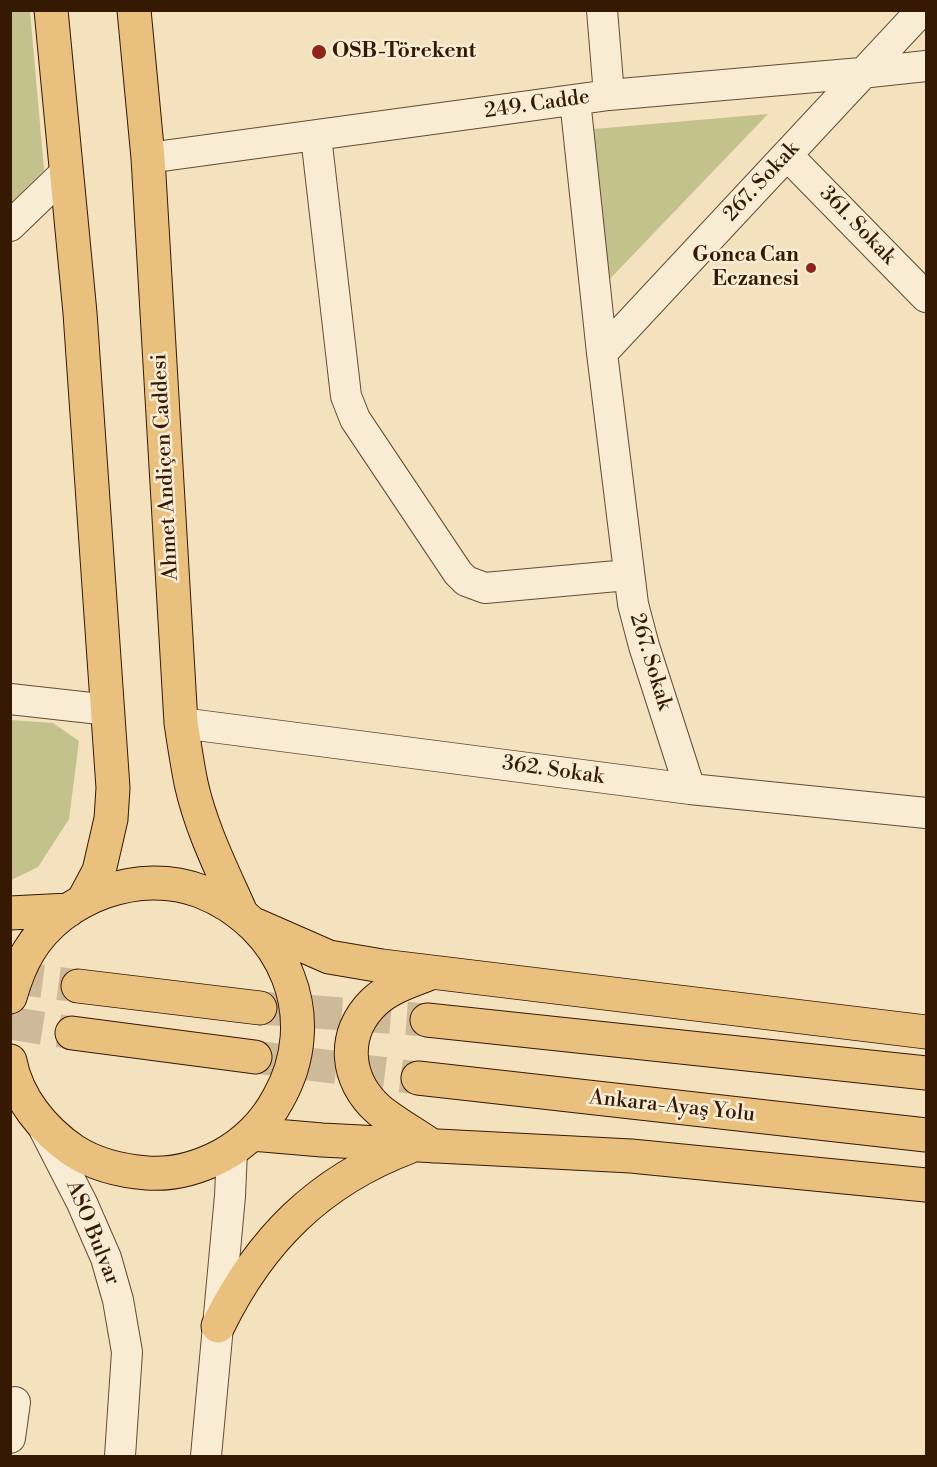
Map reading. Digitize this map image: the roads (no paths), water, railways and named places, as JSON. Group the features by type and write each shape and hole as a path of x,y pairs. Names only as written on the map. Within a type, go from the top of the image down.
{"main road":[{"path":"51,10 80,313 113,788 111,819 99,871 76,906"},
{"name":"Ahmet Andiçen Caddesi","path":"134,10 148,158 181,723 191,784 202,820 211,845 248,919"},
{"path":"10,997 16,977 30,949 50,925 76,906 103,891 135,884 167,883 198,890 228,904 248,919 273,946 286,971 295,999 298,1028 295,1058 286,1086 272,1111 242,1142 209,1162 184,1170 158,1174 132,1172 106,1166 82,1156 60,1141 29,1112 10,1060"},
{"path":"10,913 76,906"},
{"path":"248,919 329,957 433,972 927,1032"},
{"path":"424,1145 379,1110 361,1089 350,1058 350,1043 359,1020 374,1001 394,987 433,972"},
{"path":"78,986 260,1008"},
{"path":"427,1020 927,1073"},
{"path":"72,1033 255,1057"},
{"name":"Ankara-Ayaş Yolu","path":"418,1078 927,1135"},
{"path":"242,1142 313,1140 631,1156 927,1185"},
{"path":"218,1326 249,1270 289,1222 335,1184 361,1168 387,1155 424,1145"}],"street":[{"path":"602,10 609,95"},
{"name":"267. Sokak","path":"602,353 922,10"},
{"name":"249. Cadde","path":"148,158 609,95 861,74 927,66"},
{"name":"267. Sokak","path":"574,100 628,575 644,646 690,789"},
{"path":"316,136 346,396 355,419 458,573 466,581 485,588 628,575"},
{"name":"361. Sokak","path":"788,156 927,297"},
{"path":"10,226 66,172"},
{"path":"10,699 109,710"},
{"name":"362. Sokak","path":"181,723 690,789 927,813"},
{"name":"ASO Bulvar","path":"29,1112 82,1203 106,1258 118,1300 127,1352 120,1456"},
{"path":"206,1456 230,1196 242,1142"},
{"path":"10,1438 15,1402"}],"tunnel":[{"path":"10,977 78,986"},
{"path":"260,1008 427,1020"},
{"path":"10,1023 72,1033"},
{"path":"255,1057 418,1078"}],"place":[{"name":"OSB-Törekent","path":"319,52"},
{"name":"Gonca Can Eczanesi","path":"811,268"}]}
